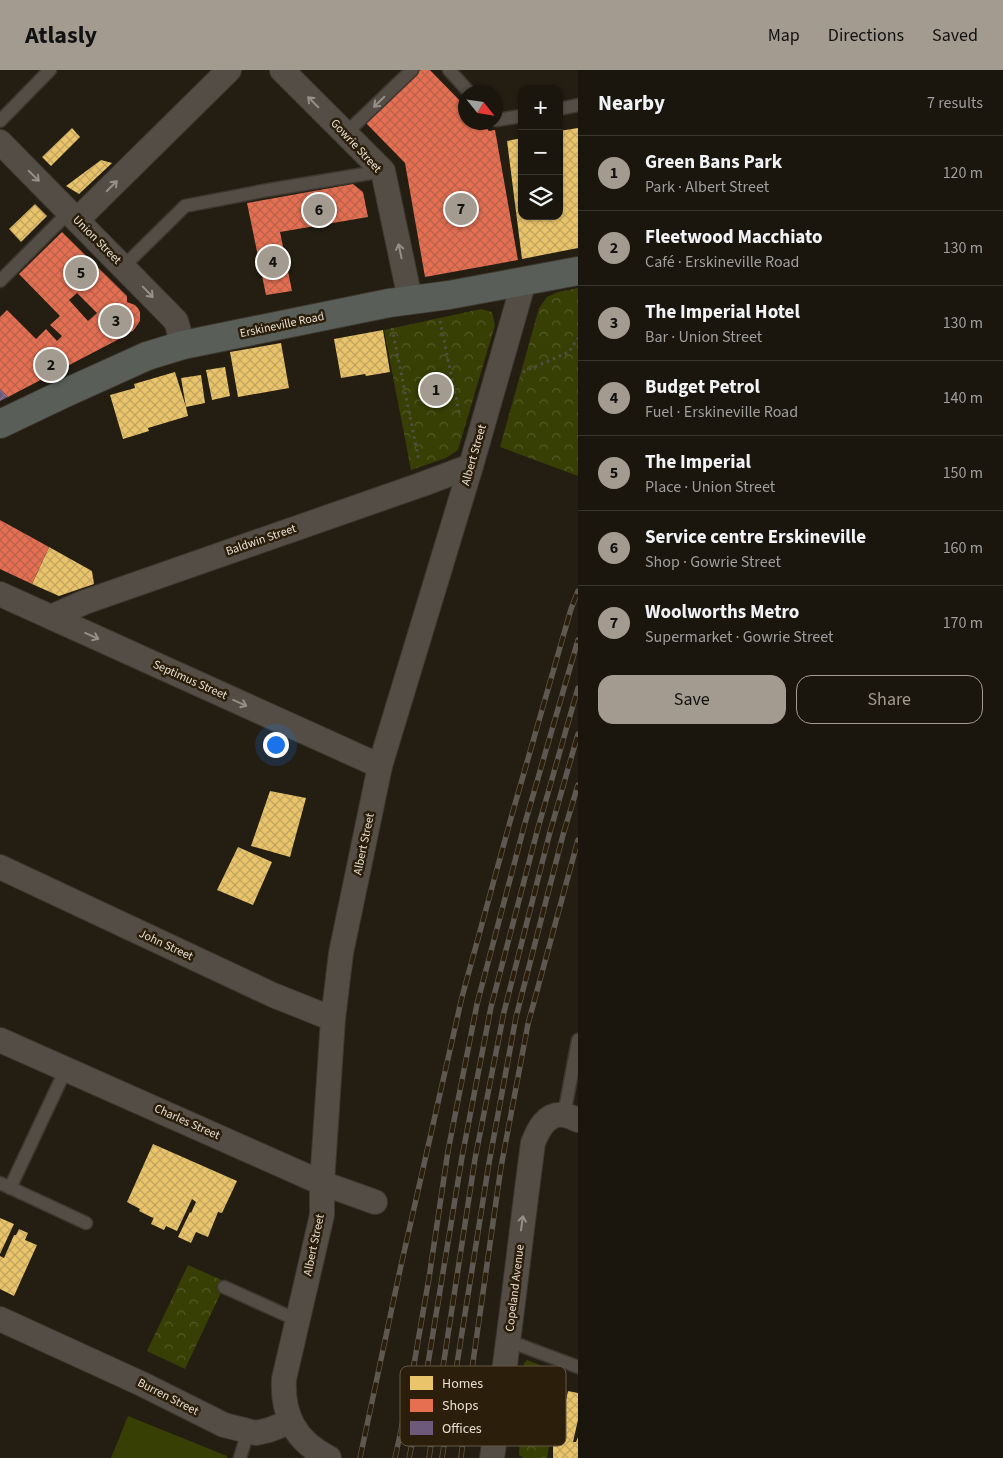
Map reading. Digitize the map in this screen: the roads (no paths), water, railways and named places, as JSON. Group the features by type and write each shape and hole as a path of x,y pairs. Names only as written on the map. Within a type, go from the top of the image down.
{"main road":[{"name":"Erskineville Road","path":"0,424 139,359 183,345 410,299 448,295 578,271"}],"street":[{"path":"73,216 229,70"},
{"name":"Gowrie Street","path":"282,70 383,171 410,299"},
{"name":"Union Street","path":"0,142 176,321 183,345"},
{"name":"Albert Street","path":"290,1422 283,1394 284,1379 322,1215 322,1183 333,1019 341,954 380,766 471,466 524,281"},
{"name":"Baldwin Street","path":"51,617 85,602 471,466"},
{"name":"Septimus Street","path":"0,594 380,766"},
{"name":"John Street","path":"0,867 273,995 333,1019"},
{"name":"Charles Street","path":"0,1040 322,1183 375,1202"},
{"name":"Copeland Avenue","path":"505,1366 533,1143 538,1131 562,1118"},
{"name":"Burren Street","path":"0,1319 142,1384 224,1425 260,1433 290,1422"},
{"path":"290,1422 306,1443 317,1452 329,1458"}],"lane":[{"path":"0,121 50,70"},
{"path":"346,134 412,70"},
{"path":"449,70 463,85"},
{"path":"563,108 578,106"},
{"path":"503,119 518,117"},
{"path":"123,267 185,206 383,171"},
{"path":"0,281 73,216"},
{"path":"562,1118 578,1040"},
{"path":"66,1069 5,1186 86,1222"},
{"path":"224,1287 297,1320"},
{"path":"509,1341 578,1367"},
{"path":"240,1458 248,1431"}],"railway":[{"path":"360,1458 400,1270 462,997 511,818 571,609 578,591"},
{"path":"414,1366 448,1151 477,1004 525,823 578,640"},
{"path":"428,1366 462,1157 491,1007 538,828 578,688"},
{"path":"443,1366 475,1159 504,1012 550,832 578,734"},
{"path":"457,1366 489,1163 516,1017 563,835 578,785"},
{"path":"472,1366 501,1167 528,1024 578,840"},
{"path":"395,1458 400,1435"},
{"path":"409,1458 412,1446"},
{"path":"429,1458 431,1446"},
{"path":"442,1458 444,1446"},
{"path":"461,1458 462,1446"}],"place":[{"name":"Woolworths Metro","path":"461,209"},
{"name":"Service centre Erskineville","path":"319,210"},
{"name":"Budget Petrol","path":"273,262"},
{"name":"The Imperial","path":"81,273"},
{"name":"The Imperial Hotel","path":"116,321"},
{"name":"Fleetwood Macchiato","path":"51,365"},
{"name":"Green Bans Park","path":"436,390"}]}
